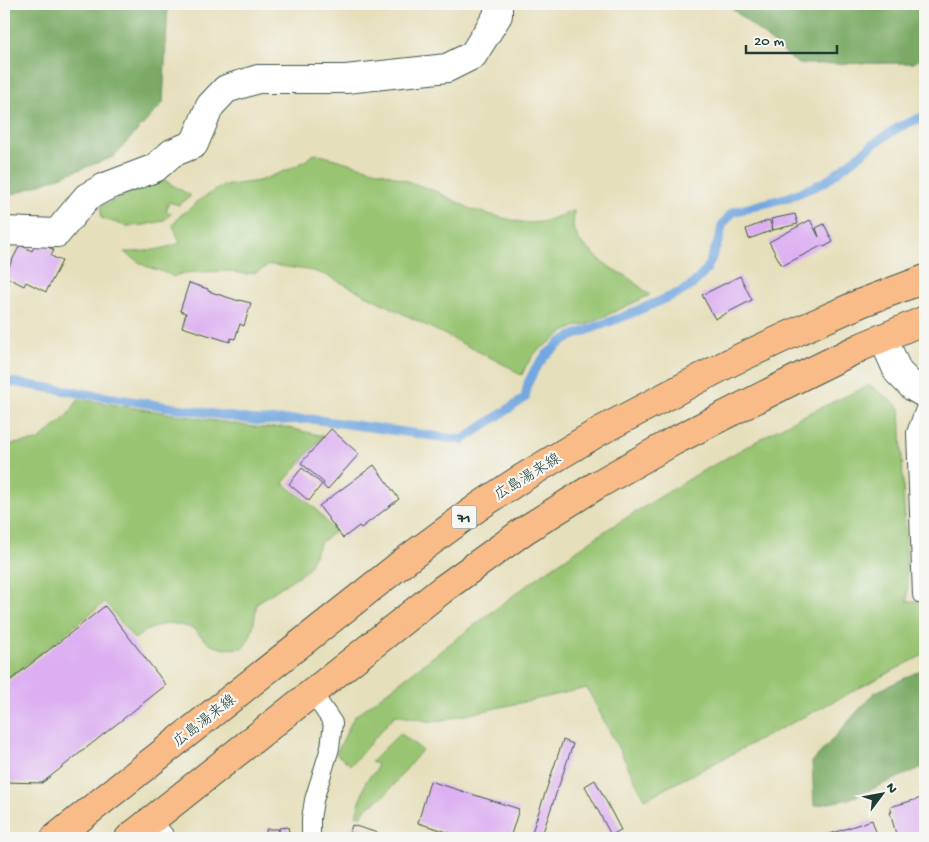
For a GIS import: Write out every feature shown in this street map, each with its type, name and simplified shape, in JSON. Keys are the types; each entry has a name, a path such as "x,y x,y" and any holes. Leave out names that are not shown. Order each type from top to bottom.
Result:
{"main road":[{"name":"広島湯来線","path":"55,838 402,563 511,485 600,431 731,362 861,303 925,279"},
{"path":"146,833 312,692 442,590 525,530 589,490 674,441 808,373 925,320"}],"street":[{"path":"4,231 57,233 88,197 105,188 155,168 172,153 194,144 210,106 226,88 258,79 346,79 447,68 474,55 498,15 498,4"},
{"path":"883,338 898,372 913,387 925,394"}],"lane":[{"path":"922,595 916,432 925,409"},
{"path":"311,838 310,819 330,748 333,722 312,692"}],"green space":[{"path":"4,4 168,4 163,103 113,157 14,194 4,195"},
{"path":"730,4 925,4 925,56 914,63 798,64 730,7"},
{"path":"317,154 388,174 435,191 473,210 525,223 542,222 574,211 573,228 581,243 603,262 615,271 625,275 650,295 588,324 577,326 564,332 536,352 522,375 326,275 313,271 269,265 257,272 246,274 229,271 196,272 172,277 169,274 145,266 124,252 152,250 180,243 173,225 196,202 222,186 259,181 290,169 312,155"},
{"path":"161,178 191,196 179,205 169,202 166,211 172,213 163,221 126,226 101,218 101,206"},
{"path":"870,385 900,408 908,602 925,601 925,654 645,799 587,688 433,722 395,715 351,765 336,754 354,717 541,575 608,529 694,476 794,420"},
{"path":"79,399 260,428 284,427 323,436 283,483 315,508 335,532 320,543 307,570 257,603 251,633 243,648 225,649 211,645 192,628 171,623 157,626 134,639 105,602 4,682 4,574 6,567 4,552 4,444 38,441 66,417"},
{"path":"925,668 925,766 849,799 814,806 812,762 874,693"},
{"path":"400,733 422,750 385,795 365,809 361,817 356,815 366,781 376,771 377,764 371,762"}],"building":[{"path":"795,214 798,224 773,230 771,219"},
{"path":"769,220 773,230 749,239 746,229"},
{"path":"810,220 819,237 816,228 824,224 833,242 824,247 823,245 782,266 769,242"},
{"path":"40,243 54,250 51,256 62,261 46,292 26,282 24,286 4,276 20,245 32,251 35,245"},
{"path":"740,276 752,300 715,319 702,295"},
{"path":"189,283 239,301 251,303 244,326 240,324 235,339 231,338 230,342 182,327 186,313 180,311"},
{"path":"331,429 359,454 327,490 323,485 324,483 301,463"},
{"path":"374,465 399,499 361,528 359,526 343,538 319,506"},
{"path":"302,468 322,484 309,501 289,484"},
{"path":"105,606 166,685 42,783 4,782 4,685"},
{"path":"563,740 573,744 541,838 530,838"},
{"path":"595,780 621,830 611,835 585,786"},
{"path":"430,781 519,809 510,838 467,838 418,823"},
{"path":"925,797 925,838 897,838 890,807"},
{"path":"872,820 878,838 828,838 827,835"},
{"path":"352,825 394,838 348,838"},
{"path":"288,827 290,838 280,838 279,828"},
{"path":"266,829 278,829 279,838 267,838"}],"waterway":[{"path":"4,381 259,421 311,419 462,440 525,398 528,383 535,369 546,355 560,343 572,336 681,292 692,285 707,269 720,237 722,225 733,212 789,197 825,182 899,127 925,116"}]}
